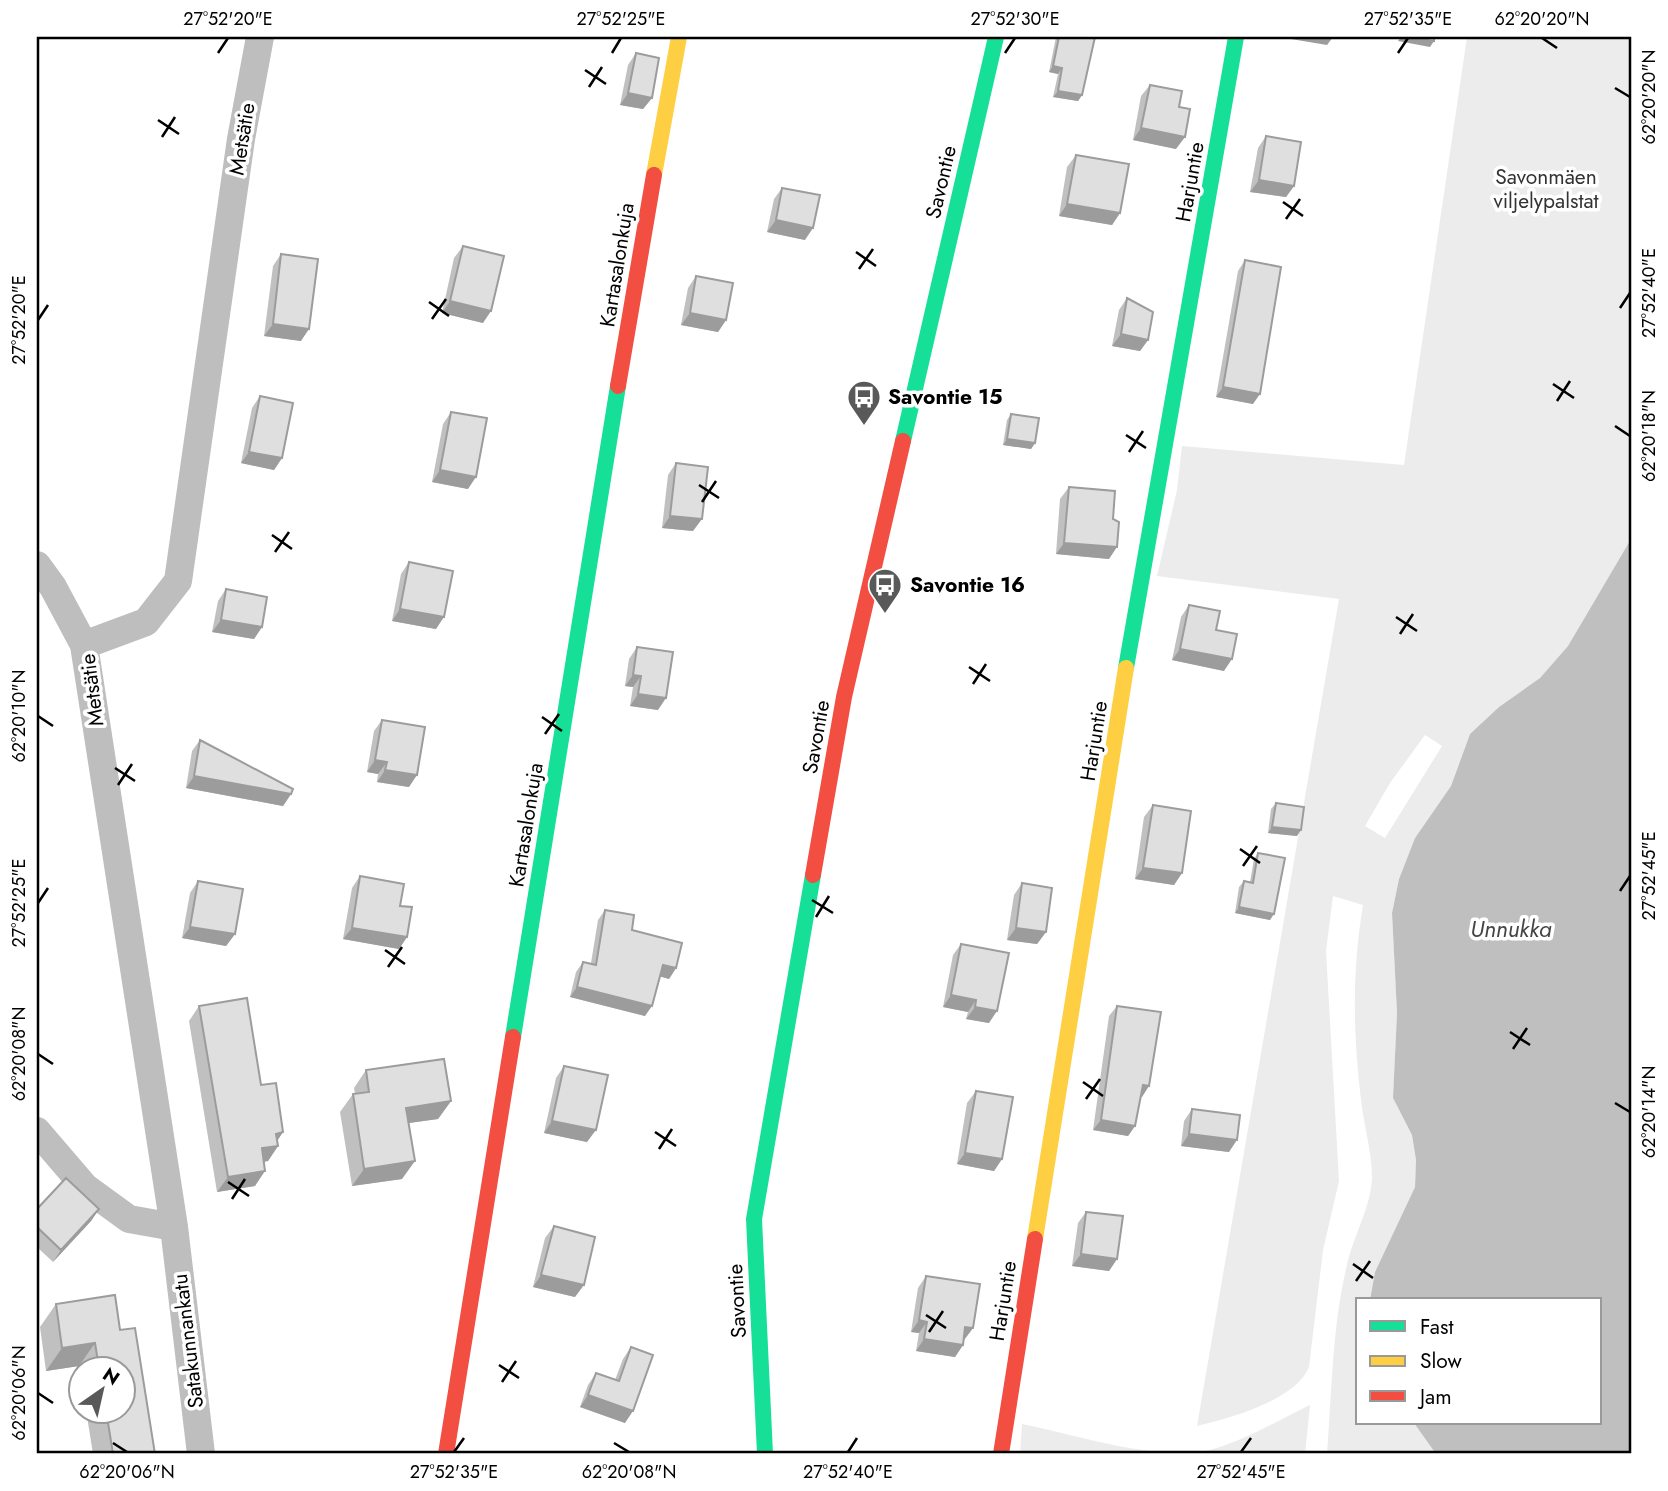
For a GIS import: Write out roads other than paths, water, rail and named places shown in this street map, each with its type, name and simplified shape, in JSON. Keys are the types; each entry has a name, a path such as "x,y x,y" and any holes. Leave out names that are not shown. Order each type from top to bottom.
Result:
{"street":[{"name":"Metsätie","path":"174,1227 84,646 146,622 178,581 239,153 260,37"},
{"name":"Kartasalonkuja","path":"446,1454 642,236 679,37"},
{"name":"Savontie","path":"765,1454 754,1219 844,697 996,37"},
{"name":"Harjuntie","path":"1001,1454 1139,590 1236,37"},
{"path":"37,565 53,587 84,646"},
{"path":"37,1131 85,1186 129,1219 174,1227"},
{"name":"Satakunnankatu","path":"174,1227 201,1454"}],"water":[{"name":"Unnukka","path":"1631,539 1631,1454 1436,1454 1415,1424 1602,1424 1602,1298 1370,1298 1375,1272 1415,1187 1416,1160 1412,1135 1393,1098 1397,1013 1392,913 1399,879 1415,838 1451,786 1470,734 1499,707 1540,678 1568,646"}],"place":[{"name":"Savontie 15","path":"864,427"},
{"name":"Savontie 16","path":"885,615"}],"park label":[{"name":"Savonmäen viljelypalstat","path":"1546,189"}]}
